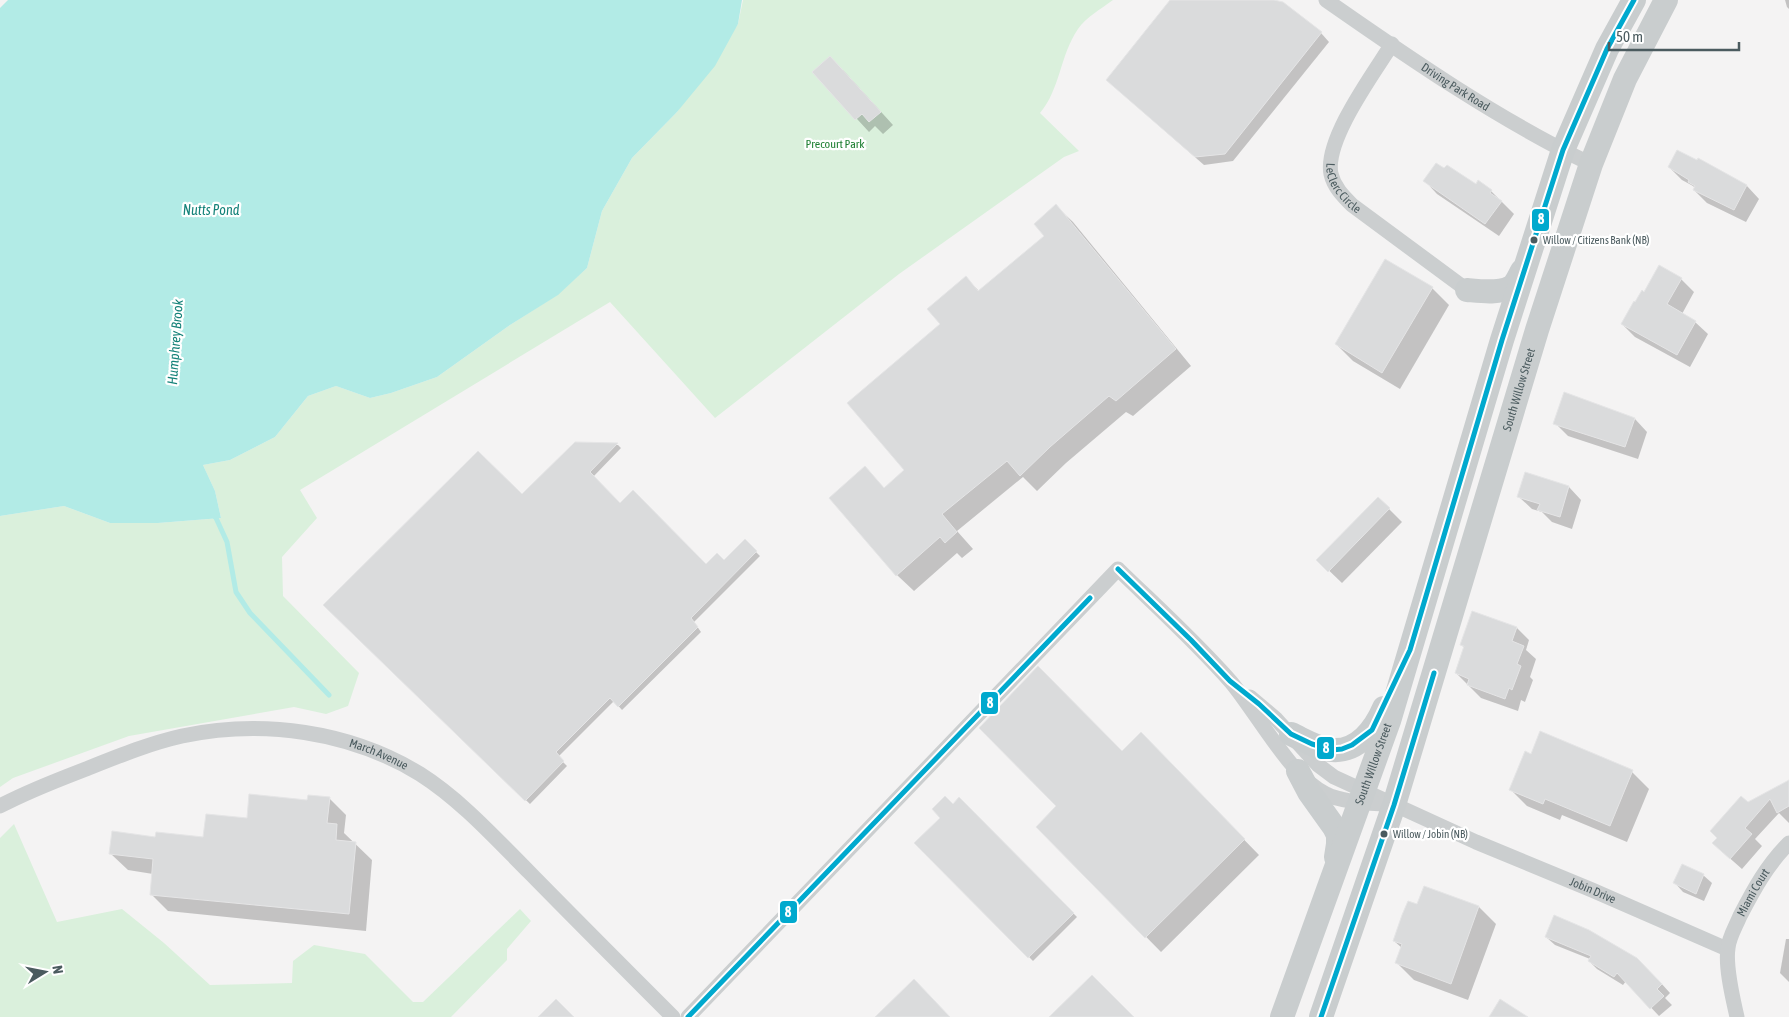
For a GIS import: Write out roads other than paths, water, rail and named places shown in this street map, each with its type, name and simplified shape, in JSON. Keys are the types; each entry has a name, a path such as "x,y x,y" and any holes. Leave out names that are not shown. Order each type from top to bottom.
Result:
{"main road":[{"name":"South Willow Street","path":"1282,1017 1389,721 1508,321 1563,150 1607,49 1634,0"},
{"name":"South Willow Street","path":"1321,1017 1394,805 1547,298 1591,164 1625,79 1666,0"},
{"path":"1467,290 1496,291 1511,287 1516,282 1527,260"},
{"path":"1467,290 1508,321"},
{"path":"1291,734 1312,744 1332,750 1342,749 1361,740 1372,730 1379,718 1410,650"},
{"path":"1298,771 1309,792 1338,835 1330,887"}],"street":[{"name":"Driving Park Road","path":"1326,0 1441,78 1563,150 1591,164"},
{"name":"LeClerc Circle","path":"1392,44 1338,135 1331,154 1331,173 1338,191 1352,205 1467,290"},
{"path":"688,1017 1118,569 1230,681 1298,771 1313,786 1328,795 1362,796"},
{"path":"1230,681 1259,704 1291,734 1318,765 1362,796"},
{"name":"March Avenue","path":"0,806 46,784 143,747 182,736 223,729 264,728 305,732 345,742 385,755 421,774 453,798 673,1017"},
{"name":"Jobin Drive","path":"1362,796 1394,805 1727,949"},
{"name":"Miami Court","path":"1727,949 1734,930 1762,874 1789,843"},
{"path":"1727,949 1728,972 1736,1017"}],"water":[{"name":"Nutts Pond","path":"8,0 742,0 738,24 715,66 677,112 632,158 602,211 587,268 558,295 510,325 437,377 391,393 370,398 336,386 308,396 275,437 230,460 203,465 215,491 221,518 158,523 110,523 64,506 0,516 0,8"}],"waterway":[{"name":"Humphrey Brook","path":"212,514 216,518 227,542 236,592 250,613 329,695"}],"place":[{"name":"Willow / Citizens Bank (NB)","path":"1534,240"},
{"name":"Willow / Jobin (NB)","path":"1384,834"}],"park label":[{"name":"Precourt Park","path":"835,144"}]}
